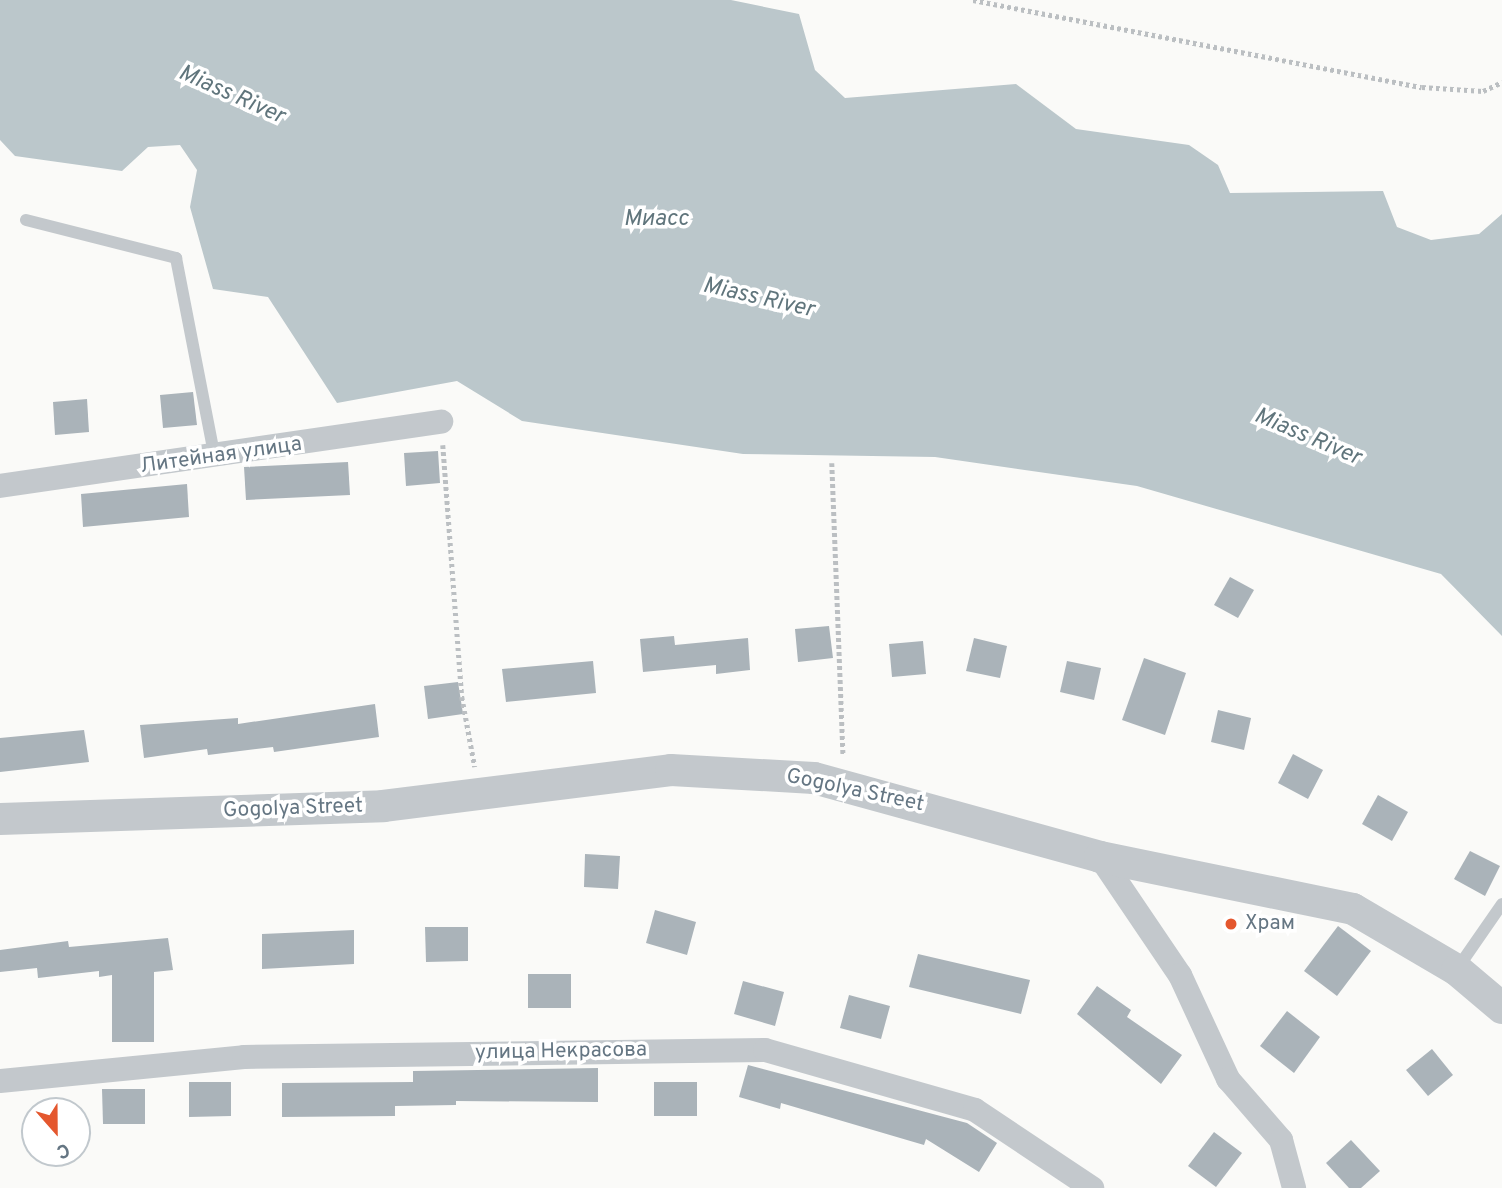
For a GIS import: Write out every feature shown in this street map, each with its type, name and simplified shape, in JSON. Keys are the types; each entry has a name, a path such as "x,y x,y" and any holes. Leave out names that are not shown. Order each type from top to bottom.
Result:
{"street":[{"name":"Литейная улица","path":"0,486 215,458 441,422"},
{"name":"Gogolya Street","path":"0,819 383,806 671,770 745,771 844,785 1100,857 1353,909 1457,970 1502,1008"},
{"path":"1100,857 1180,975 1228,1079 1281,1140 1294,1188"},
{"name":"улица Некрасова","path":"0,1082 244,1056 765,1050 975,1110 1092,1188"}],"lane":[{"path":"26,220 176,258 215,458"},
{"path":"1457,970 1502,904"}],"path":[{"path":"973,0 1422,87 1483,91 1502,82"},
{"path":"441,422 462,696 481,795"},
{"path":"832,463 844,785"}],"water":[{"name":"Миасс","path":"0,0 731,0 799,14 815,70 845,98 1016,84 1076,129 1189,145 1218,165 1230,193 1383,191 1397,227 1431,240 1479,234 1502,214 1502,636 1441,574 1137,486 935,457 743,454 522,421 457,381 337,403 268,297 213,289 190,207 197,170 180,145 148,147 122,171 15,156 0,140"}],"building":[{"path":"193,392 197,425 163,428 160,395"},
{"path":"87,399 89,432 55,435 53,402"},
{"path":"438,451 440,483 406,486 404,453"},
{"path":"348,462 350,495 246,500 244,467"},
{"path":"187,484 189,517 83,527 81,494"},
{"path":"1230,577 1254,590 1238,618 1214,605"},
{"path":"829,626 833,658 798,662 795,629"},
{"path":"674,636 675,645 748,638 750,670 716,674 716,665 643,672 640,639"},
{"path":"974,638 1007,646 1000,678 966,671"},
{"path":"923,641 926,674 892,677 889,644"},
{"path":"1144,658 1186,673 1165,735 1122,720"},
{"path":"593,661 596,693 506,702 502,669"},
{"path":"1067,661 1101,668 1094,700 1060,692"},
{"path":"458,682 463,714 428,719 424,686"},
{"path":"375,704 379,737 274,752 273,747 208,755 207,749 144,758 140,725 238,718 238,724"},
{"path":"1218,710 1251,718 1244,750 1211,742"},
{"path":"84,730 89,762 0,772 0,738"},
{"path":"1293,754 1323,770 1308,799 1278,783"},
{"path":"1378,795 1408,812 1392,841 1362,824"},
{"path":"1470,851 1500,866 1485,896 1454,879"},
{"path":"585,854 620,856 618,889 584,887"},
{"path":"655,910 696,922 687,955 646,943"},
{"path":"1338,926 1371,951 1337,996 1304,971"},
{"path":"425,927 468,927 468,961 426,962"},
{"path":"354,930 354,964 262,969 262,934"},
{"path":"168,938 173,970 154,972 154,1042 112,1042 112,975 99,977 99,971 38,978 37,968 0,972 0,950 68,941 69,947"},
{"path":"918,954 1030,980 1021,1014 909,987"},
{"path":"528,974 571,974 571,1008 528,1008"},
{"path":"743,981 784,992 775,1026 734,1014"},
{"path":"1097,986 1131,1010 1127,1017 1182,1055 1161,1084 1077,1014"},
{"path":"849,995 890,1006 881,1039 840,1028"},
{"path":"1287,1011 1320,1037 1294,1073 1260,1046"},
{"path":"1432,1049 1453,1075 1428,1096 1406,1070"},
{"path":"748,1065 967,1123 997,1143 979,1172 926,1139 924,1145 781,1103 780,1109 739,1097"},
{"path":"598,1068 598,1102 456,1101 456,1105 395,1106 395,1116 282,1117 282,1083 413,1082 413,1071"},
{"path":"189,1082 231,1082 231,1116 189,1117"},
{"path":"654,1082 697,1082 697,1116 654,1116"},
{"path":"102,1089 145,1089 145,1124 103,1124"},
{"path":"1214,1132 1242,1153 1216,1187 1188,1166"},
{"path":"1351,1140 1380,1171 1361,1188 1349,1188 1326,1163"}],"place":[{"name":"Храм","path":"1231,924"}],"water label":[{"name":"Miass River","path":"231,96"},
{"name":"Miass River","path":"758,299"},
{"name":"Miass River","path":"1307,438"}]}
